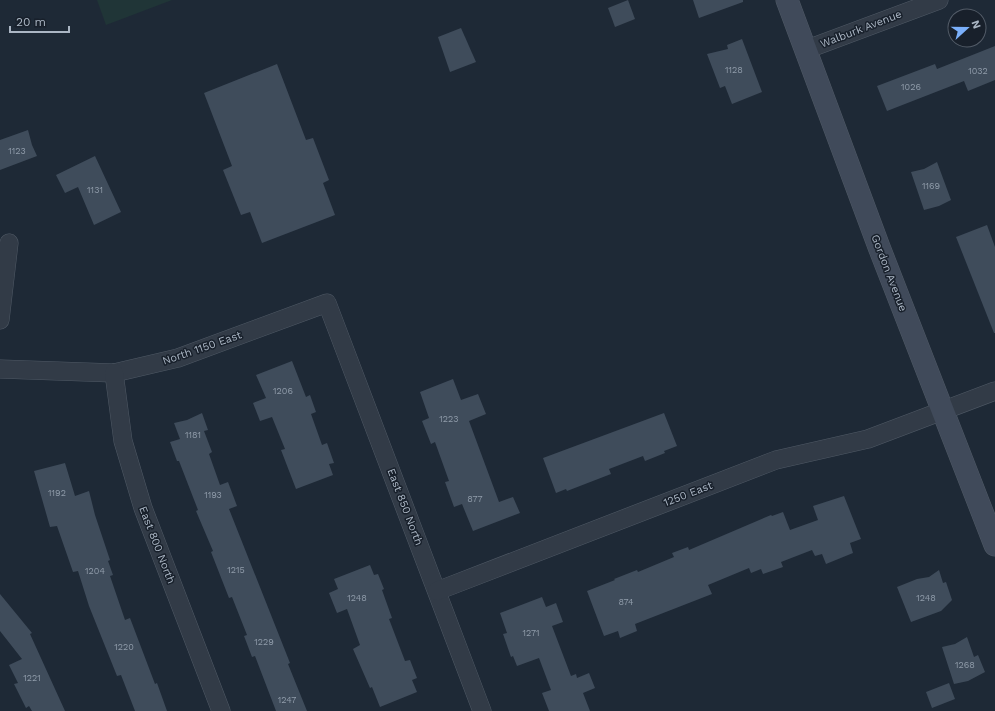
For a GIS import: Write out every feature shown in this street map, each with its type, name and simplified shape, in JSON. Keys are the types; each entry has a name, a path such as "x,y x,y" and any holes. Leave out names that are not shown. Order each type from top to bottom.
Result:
{"main road":[{"name":"Gordon Avenue","path":"787,0 879,248 995,545"}],"street":[{"name":"Walburk Avenue","path":"805,50 939,0"},
{"path":"0,320 9,243"},
{"name":"North 1150 East","path":"0,369 114,373 178,358 327,303"},
{"name":"East 850 North","path":"327,303 482,711"},
{"name":"East 800 North","path":"114,373 123,441 143,508 221,711"},
{"name":"1250 East","path":"437,591 776,460 868,439 995,391"}],"green space":[{"path":"97,0 172,0 106,25"}],"building":[{"path":"628,0 635,19 615,27 608,8"},
{"path":"693,0 743,0 743,2 699,18"},
{"path":"461,28 476,62 450,72 438,37"},
{"path":"742,39 762,92 732,104 725,86 720,88 707,54 728,49 727,45"},
{"path":"995,46 995,80 968,91 964,81 887,111 877,86 935,64 937,69"},
{"path":"277,64 306,140 313,138 329,180 323,183 335,215 262,243 250,212 241,215 223,170 232,166 204,93"},
{"path":"28,130 37,156 0,170 0,140"},
{"path":"95,156 121,212 94,225 78,187 65,193 56,175"},
{"path":"937,162 951,200 939,206 924,210 911,172 924,169"},
{"path":"987,225 995,247 995,333 956,237"},
{"path":"292,361 306,397 310,395 316,412 311,414 322,445 327,443 334,463 329,464 333,475 296,489 281,450 285,449 272,417 260,421 253,403 266,398 256,375"},
{"path":"453,379 461,400 478,394 486,414 469,421 499,502 513,497 520,513 473,531 462,504 454,507 445,482 449,481 435,442 431,444 422,421 429,418 420,392"},
{"path":"202,413 208,430 204,431 212,452 209,454 220,485 228,482 237,506 229,509 290,663 288,664 307,711 276,711 255,656 252,657 244,636 247,635 232,597 229,598 211,552 213,551 196,511 198,510 170,442 180,439 174,423 187,420"},
{"path":"664,413 677,446 664,451 665,453 645,461 643,456 609,469 611,474 567,491 566,489 556,493 543,458"},
{"path":"65,463 75,496 89,491 95,515 110,560 108,561 113,575 110,576 125,620 130,618 167,711 135,711 121,675 117,676 89,606 78,571 73,572 57,526 50,527 34,471"},
{"path":"844,496 861,539 850,543 853,553 826,564 822,554 815,556 812,550 781,562 783,567 763,574 761,569 751,573 749,568 708,585 712,594 635,624 637,631 620,638 618,631 604,636 587,591 637,570 638,572 674,557 672,553 688,547 689,550 771,515 772,516 783,512 790,530 818,520 813,506"},
{"path":"370,565 374,575 378,574 384,589 382,590 392,618 389,619 405,661 410,660 417,678 412,680 417,692 380,707 353,649 360,645 347,609 337,613 329,593 338,589 334,579"},
{"path":"939,570 943,583 946,582 952,600 941,611 911,622 897,587 917,579 929,577"},
{"path":"0,594 32,633 30,634 65,711 32,711 29,706 26,708 14,684 18,683 9,665 22,659 0,631"},
{"path":"542,597 546,607 556,603 563,622 552,626 571,676 576,674 577,678 589,673 595,688 583,693 590,711 549,711 542,693 551,690 539,658 517,666 513,656 511,657 503,634 507,633 500,613"},
{"path":"967,637 974,657 978,655 985,672 968,681 954,684 942,647 955,644"},
{"path":"949,683 955,699 932,708 926,692"}]}
